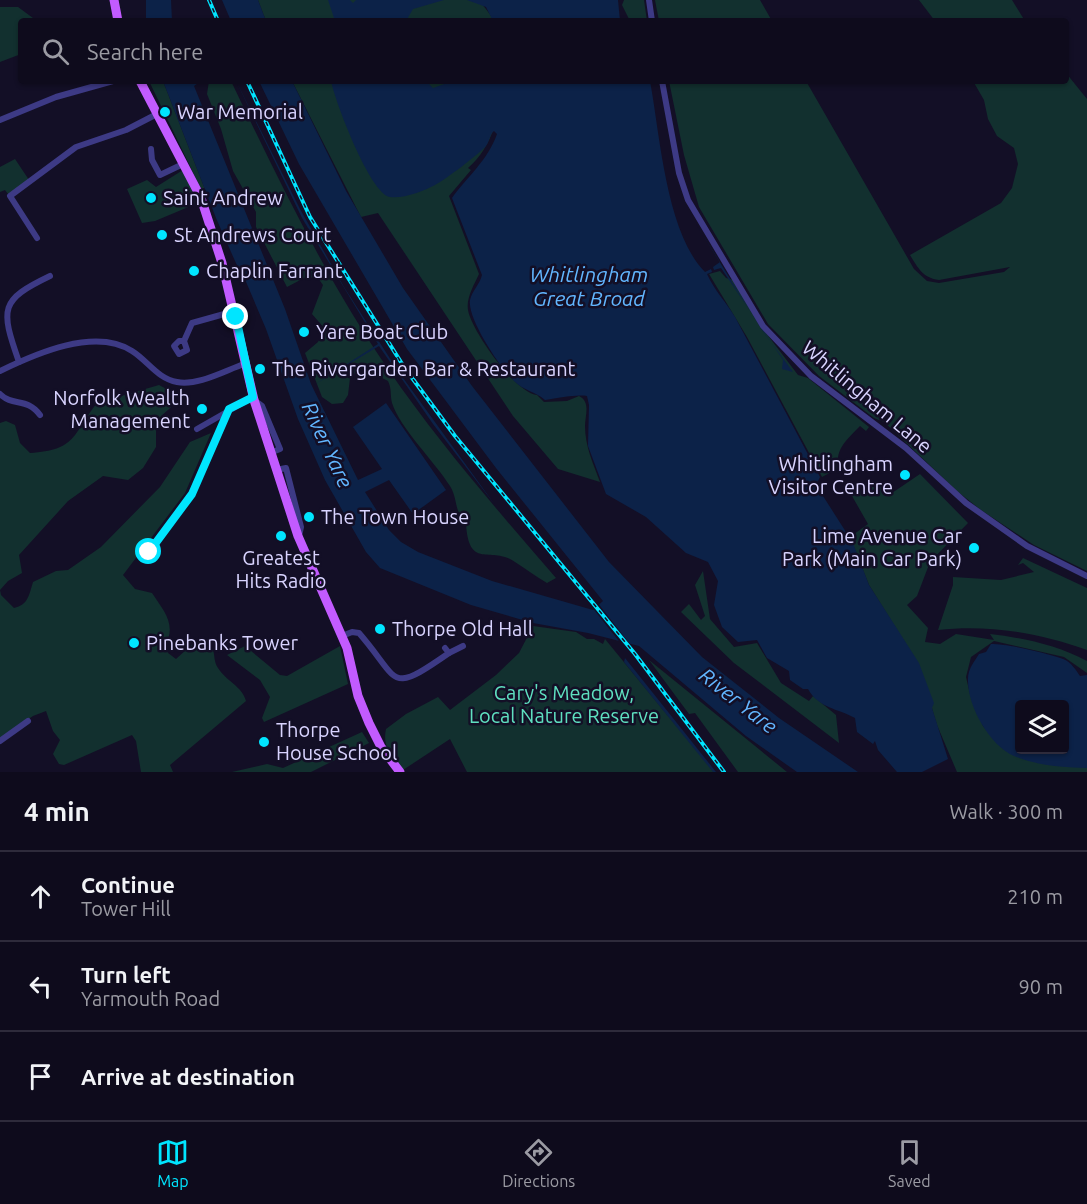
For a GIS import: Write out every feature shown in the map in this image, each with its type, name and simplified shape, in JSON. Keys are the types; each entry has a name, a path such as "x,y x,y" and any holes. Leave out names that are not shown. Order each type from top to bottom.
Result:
{"main road":[{"path":"114,0 117,18"},
{"path":"142,84 201,198 235,311 244,364 253,398 298,536 342,636 369,723 381,747 400,772"}],"street":[{"path":"649,0 652,18"},
{"path":"0,120 56,97 102,84"},
{"name":"Whitlingham Lane","path":"663,84 679,173 688,200 763,326 811,376 906,448 966,503 1028,546 1087,576"},
{"path":"37,238 10,196 76,147 126,130 157,114"},
{"path":"150,149 158,177 183,164"},
{"path":"19,362 4,329 1,310 15,292 50,276"},
{"path":"184,341 188,329 197,320 235,311"},
{"path":"0,371 57,348 94,343 113,344 128,349 157,373 178,382 196,381 244,364"},
{"path":"0,394 6,400 27,403 40,416"},
{"path":"197,429 229,409 253,398"},
{"path":"149,552 192,494 229,409"},
{"path":"342,636 352,632 359,633 392,676 402,680 410,679 447,651 463,646"},
{"path":"0,741 28,723"}],"green space":[{"path":"258,0 479,0 493,18 265,18"},
{"path":"624,0 644,0 647,18 628,18 622,5"},
{"path":"655,0 760,0 770,18 658,18"},
{"path":"919,0 1012,0 1023,18 933,18"},
{"path":"0,7 18,7 33,18 18,18 18,55 0,62"},
{"path":"1069,77 1087,99 1087,571 1034,545 981,510 957,491 884,422 874,418 819,376 768,324 699,207 684,155 670,84 808,84 914,269 927,281 939,283 1004,272 1010,267 939,280 925,275 910,255 1001,203 1012,188 1018,164 1014,148 997,136 988,119 984,100 975,84 1069,84"},
{"path":"150,84 164,84 206,192 203,193"},
{"path":"209,84 232,84 323,264 365,335 448,450 556,578 547,583 506,557 476,552 468,538 466,524 460,515 450,486 396,413 388,381 361,367 350,378 348,395 343,403 332,404 322,397 305,353 318,342 325,329 312,314 323,285 318,278 306,277 287,287 256,227 256,212 233,171 221,129 207,94"},
{"path":"294,84 505,84 490,139 468,168 471,170 449,196 479,274 469,296 468,310 477,332 496,360 528,392 537,395 544,402 567,401 579,396 583,399 586,405 586,441 600,482 558,469 513,416 378,213 361,217"},
{"path":"15,159 29,180 8,194 5,190 0,192 0,167"},
{"path":"183,170 198,203 155,221 142,223 127,189 147,180 156,187"},
{"path":"720,271 726,278 734,280 766,333 798,375 808,378 869,427 866,431 860,426 843,445 838,455 839,468 822,477 747,337 709,274"},
{"path":"159,385 172,392 176,403 161,416 156,431 156,447 143,468 128,480 103,476 68,501 19,555 22,573 8,581 0,590 0,423 6,421 15,425 20,443 30,453 45,451 57,448 72,439 97,403"},
{"path":"211,433 185,493 123,575 135,589 152,593 165,612 170,631 165,646 168,653 176,659 198,639 205,642 214,652 218,668 241,691 246,701 170,765 173,772 141,772 136,741 132,735 64,765 59,764 53,754 60,740 53,731 46,711 33,716 0,738 0,590 1,595 14,608 19,607 27,599 33,582 56,571 68,570 101,547 160,487 190,442"},
{"path":"920,474 968,523 930,562 917,596 907,605 928,628 925,642 940,644 956,634 994,640 990,634 1040,643 1087,661 1087,673 1064,657 994,641 971,657 966,677 983,726 999,744 1015,748 1015,754 1036,754 1087,768 1087,772 957,772 937,725 919,665 869,585 850,537 868,524 852,496 867,487 887,487 892,493"},
{"path":"1023,558 1087,588 1087,650 1014,631 976,628 938,630 953,585 953,577 1001,580 1034,572 1023,563 1018,565"},
{"path":"703,571 710,619 734,647 757,643 781,683 809,701 813,696 836,715 839,743 734,663 681,612 689,604 701,620 705,616 695,585"},
{"name":"Cary's Meadow, Local Nature Reserve","path":"533,626 576,632 587,639 594,639 603,644 605,639 714,772 467,772 450,739 403,770 387,746 386,729 406,714 438,697 450,710 496,675 519,653"},
{"path":"245,646 280,675 287,676 340,646 348,684 264,722 262,718 270,697 260,680 227,655"},
{"path":"649,660 787,772 738,772 695,713 689,714"},
{"path":"362,732 369,743 311,772 232,772 267,764 283,768"}],"water":[{"path":"146,0 171,0 172,18 146,18"},
{"path":"222,0 258,0 265,18 230,18"},
{"path":"328,0 350,0 353,3 356,0 444,0 413,9 408,18 334,18"},
{"path":"467,0 618,0 620,18 492,18 486,7"},
{"name":"River Yare","path":"164,84 197,84 194,86 285,309 311,384 358,480 382,469 353,427 386,403 446,490 413,514 389,480 365,492 389,530 401,542 418,552 492,581 593,610 603,601 496,468 407,349 299,164 260,84 293,84 346,191 403,288 472,386 609,562 702,657 779,718 858,772 797,772 746,736 639,646 588,633 533,623 471,605 380,568 366,552 325,480 298,419 266,329 244,277 239,276 237,272 239,270 216,218"},
{"path":"237,84 300,209 344,287 398,371 495,505 433,424 379,346 314,385 378,344 302,218"},
{"name":"Whitlingham Great Broad","path":"332,84 429,84 433,88 444,84 650,84 667,182 681,233 692,255 705,272 711,269 712,272 707,274 710,280 735,317 820,477 816,485 853,543 869,585 919,663 934,703 932,708 948,759 922,772 897,772 878,750 875,741 873,744 857,732 855,718 823,704 808,689 803,689 790,680 789,671 767,658 757,640 738,642 722,627 714,605 718,581 708,562 686,553 646,517 606,494 588,446 589,405 587,396 545,400 518,384 508,375 479,330 470,308 471,297 482,275 452,198 483,160 497,134 494,131 482,150 440,182 413,194 390,197 382,192 373,180 354,145"},
{"path":"720,262 752,315 721,268 714,270 713,267"},
{"path":"771,342 793,372 782,369 783,360"},
{"path":"991,644 1028,649 1063,659 1071,664 1080,676 1087,675 1087,768 1032,762 1014,756 996,743 981,723 971,700 968,675 979,654 986,652"},
{"path":"625,658 716,772 713,772 624,662"}],"pier":[{"path":"597,602 633,648 622,645 591,606"}],"railway":[{"path":"209,0 217,18"},
{"path":"248,84 310,217 404,367 455,436 635,654 724,772"}],"place":[{"name":"War Memorial","path":"165,112"},
{"name":"Saint Andrew","path":"151,198"},
{"name":"St Andrews Court","path":"162,235"},
{"name":"Chaplin Farrant","path":"194,271"},
{"name":"Yare Boat Club","path":"304,332"},
{"name":"The Rivergarden Bar & Restaurant","path":"260,369"},
{"name":"Norfolk Wealth Management","path":"202,409"},
{"name":"Whitlingham Visitor Centre","path":"905,475"},
{"name":"The Town House","path":"309,517"},
{"name":"Greatest Hits Radio","path":"281,536"},
{"name":"Lime Avenue Car Park (Main Car Park)","path":"974,548"},
{"name":"Thorpe Old Hall","path":"380,629"},
{"name":"Pinebanks Tower","path":"134,643"},
{"name":"Thorpe House School","path":"264,742"}],"route":[{"path":"149,552 192,494 207,454 229,409 253,397 244,364 236,317"}]}
